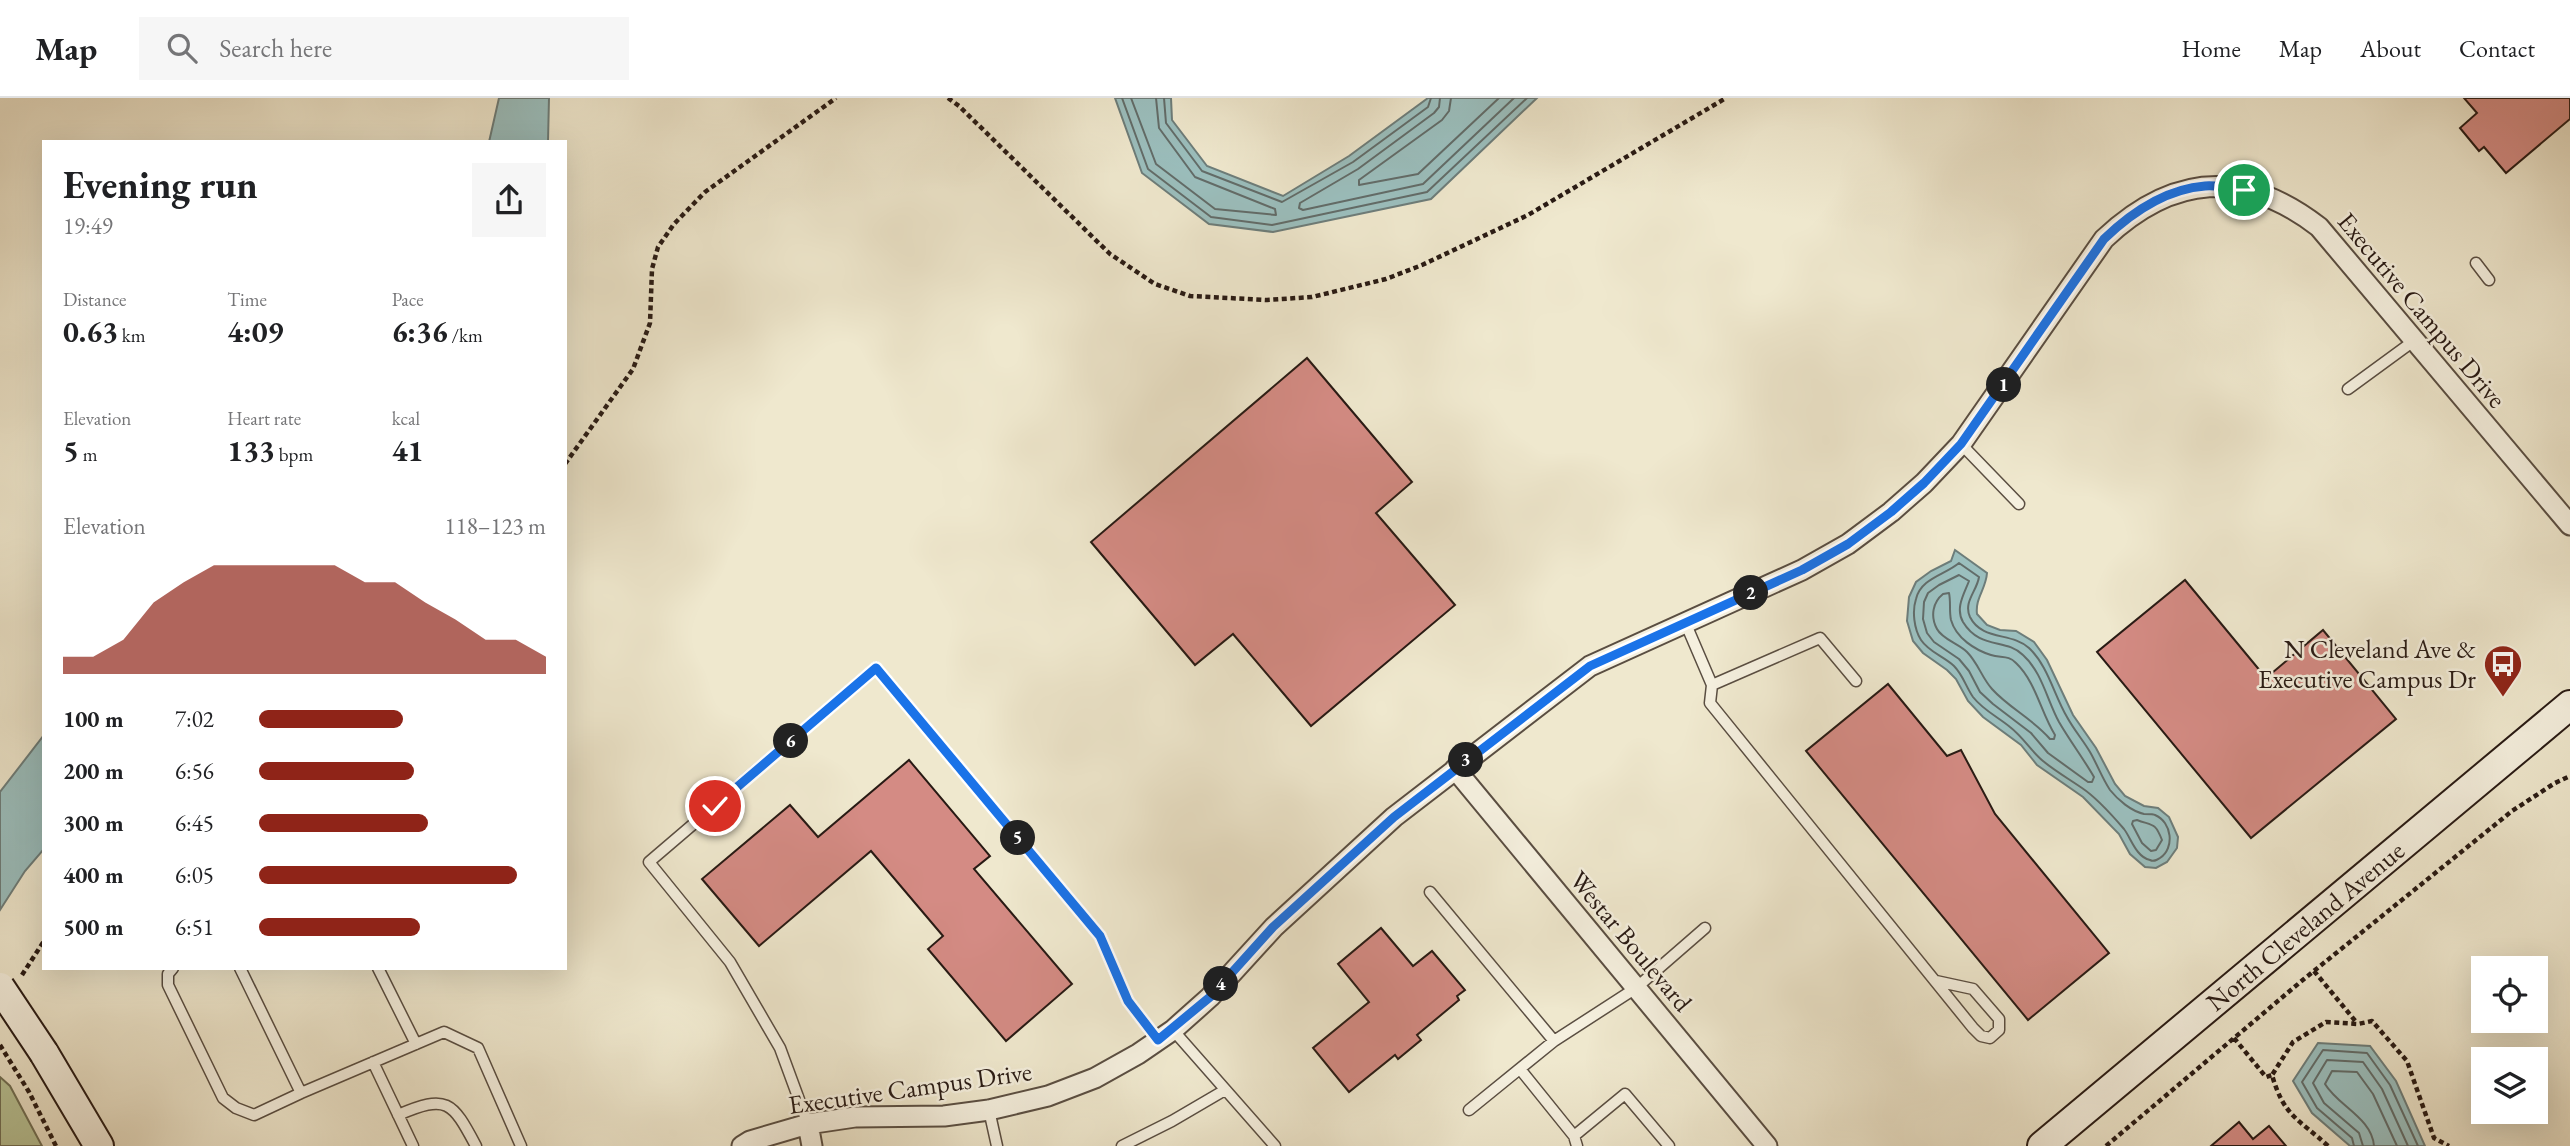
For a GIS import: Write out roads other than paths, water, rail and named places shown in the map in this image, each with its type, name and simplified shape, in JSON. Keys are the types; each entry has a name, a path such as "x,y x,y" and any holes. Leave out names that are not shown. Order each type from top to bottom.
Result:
{"main road":[{"name":"North Cleveland Avenue","path":"2042,1146 2570,705"},
{"path":"0,987 99,1146"}],"street":[{"name":"Executive Campus Drive","path":"743,1146 750,1141 808,1124 855,1117 944,1116 989,1110 1048,1096 1095,1078 1165,1035 1210,997 1283,918 1394,817 1590,666 1802,570 1848,544 1908,498 1961,444 2104,239 2127,218 2154,201 2205,186 2244,190 2298,211 2319,227 2570,525"},
{"name":"Westar Boulevard","path":"1455,769 1767,1146"},
{"path":"808,1124 812,1146"}],"lane":[{"path":"2476,263 2489,280"},
{"path":"2348,389 2415,340"},
{"path":"1961,444 2019,504"},
{"path":"1685,622 1712,685 1710,703 1936,981 1981,1036 1990,1038 1999,1030 1999,1019 1973,989 1936,981"},
{"path":"1712,685 1819,638 1856,681"},
{"path":"808,1124 780,1048 730,962 649,862 876,668 1100,936 1128,1001 1225,1090 1275,1146"},
{"path":"1430,892 1554,1041"},
{"path":"1469,1110 1554,1041 1636,988 1705,928"},
{"path":"171,970 168,974 168,985 223,1098 236,1108 254,1115 444,1032 478,1048 521,1146"},
{"path":"241,970 301,1093"},
{"path":"380,970 416,1044"},
{"path":"373,1062 413,1146"},
{"path":"1520,1069 1575,1141 1625,1094 1669,1146"},
{"path":"1122,1146 1225,1090"},
{"path":"398,1115 427,1102 446,1105 460,1115 476,1146"},
{"path":"989,1110 997,1146"}],"water":[{"path":"499,98 549,98 548,140 489,140"},
{"path":"1115,98 1171,98 1172,120 1207,166 1283,196 1349,156 1428,98 1537,98 1431,199 1273,232 1209,224 1142,173"},
{"path":"1955,550 1987,573 1977,614 1987,625 2000,630 2016,631 2034,642 2047,660 2073,715 2096,748 2115,784 2125,796 2144,806 2158,808 2169,817 2178,837 2177,848 2167,862 2156,868 2145,867 2130,854 2119,834 2083,797 2037,765 2021,745 1983,717 1968,701 1956,679 1923,653 1913,641 1907,621 1909,597 1916,582 1951,561"},
{"path":"42,738 42,851 25,871 0,910 0,792"},
{"path":"2318,1043 2370,1046 2396,1081 2425,1146 2350,1146 2312,1113 2293,1081"}],"place":[{"name":"N Cleveland Ave & Executive Campus Dr","path":"2503,698"}]}
